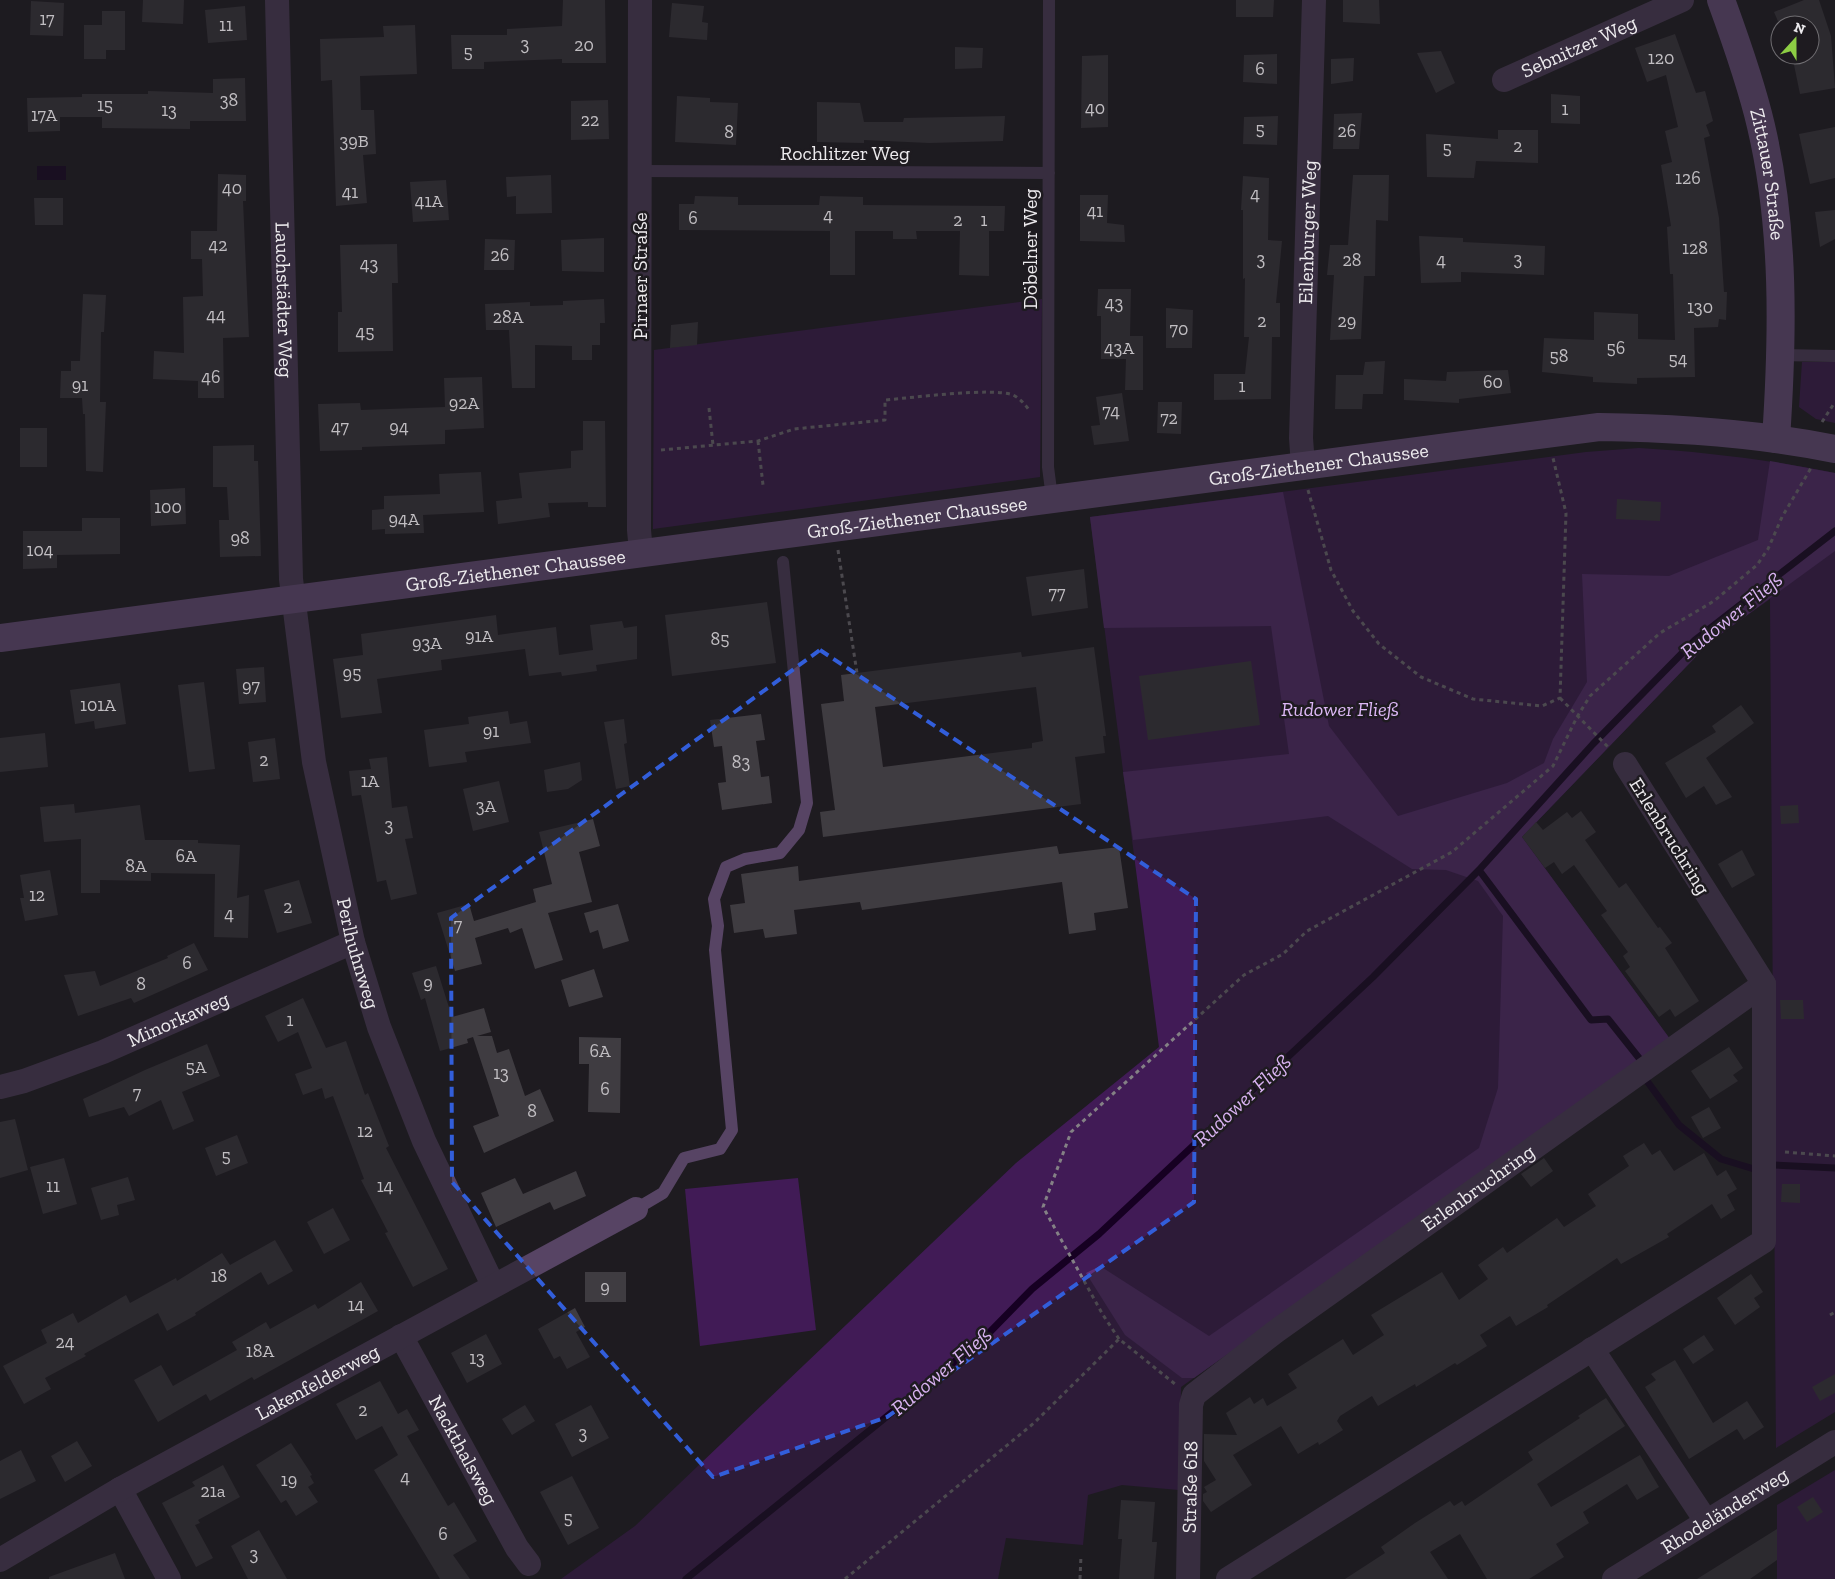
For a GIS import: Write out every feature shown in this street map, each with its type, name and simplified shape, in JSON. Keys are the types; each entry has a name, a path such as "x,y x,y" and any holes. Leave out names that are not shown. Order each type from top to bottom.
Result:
{"street":[{"name":"Lauchstädter Weg","path":"278,0 291,579 294,600"},
{"name":"Pirnaer Straße","path":"640,0 639,530 641,552"},
{"name":"Eilenburger Weg","path":"1303,466 1301,438 1314,0"},
{"name":"Sebnitzer Weg","path":"1504,80 1682,0"},
{"name":"Zittauer Straße","path":"1720,0 1739,48 1756,108 1770,175 1778,235 1780,295 1776,439"},
{"name":"Groß-Ziethener Chaussee","path":"0,638 1599,427 1666,428 1776,439 1824,456"},
{"name":"Perlhuhnweg","path":"294,600 314,762 353,942 379,1027 424,1141 493,1285"},
{"name":"Erlenbruchring","path":"1194,1395 1275,1332 1764,984 1625,764"},
{"name":"Minorkaweg","path":"0,1087 24,1081 103,1052 353,942"},
{"path":"1228,1579 1764,1241 1764,984"},
{"name":"Lakenfelderweg","path":"0,1560 120,1489 493,1285 636,1210"},
{"name":"Nackthalsweg","path":"401,1336 513,1539 529,1564"},
{"path":"1592,1349 1706,1521"},
{"name":"Straße 618","path":"1188,1579 1191,1406 1194,1395"},
{"name":"Rhodeländerweg","path":"1614,1579 1835,1442"},
{"path":"120,1489 169,1579"}],"lane":[{"name":"Döbelner Weg","path":"1050,0 1048,467 1052,498"},
{"name":"Rochlitzer Weg","path":"640,171 1049,173"},
{"path":"1779,355 1835,356"},
{"path":"636,1210 664,1193 684,1158 720,1149 732,1130 715,950 718,926 714,899 726,868 745,859 780,853 799,830 807,803 783,562"}],"path":[{"path":"640,452 758,441 794,429 885,420 885,400 988,392 1012,395 1023,402 1034,418 1038,430 1048,431"},
{"path":"1820,424 1835,402"},
{"path":"709,408 712,444"},
{"path":"1547,433 1566,513 1560,698 1605,743"},
{"path":"758,441 762,484"},
{"path":"1194,1395 1182,1390 1120,1339 1103,1315 1043,1206 1071,1132 1244,975 1283,954 1307,931 1452,852 1553,766 1577,717 1590,696 1660,633 1714,601 1757,565 1768,550 1782,517 1824,456"},
{"path":"1303,466 1331,570 1353,611 1380,644 1421,677 1474,699 1542,706 1560,698"},
{"path":"837,543 858,673"},
{"path":"1764,1150 1835,1156"},
{"path":"1830,1315 1835,1312"},
{"path":"845,1579 1034,1423 1120,1339"},
{"path":"1080,1579 1081,1555"}],"highlighted area":[{"path":"820,650 1196,899 1194,1202 887,1417 713,1477 452,1182 451,918"}],"green space":[{"path":"1042,299 1040,477 653,529 654,350"},
{"path":"1802,362 1835,362 1835,423 1816,419 1799,407"},
{"name":"Rudower Fließ","path":"1639,448 1738,457 1835,473 1835,1412 1776,1448 1770,599 1710,642 1522,837 1670,1039 1181,1387 1179,1490 1122,1485 1088,1495 1083,1545 1006,1538 998,1579 561,1579 635,1526 1016,1163 1159,1047 1090,517 1586,452"},
{"path":"798,1178 816,1330 700,1346 685,1189"},
{"path":"1835,1470 1835,1579 1777,1579 1777,1505"}],"shaded area":[{"path":"37,166 66,166 66,180 37,180"},
{"path":"1770,461 1835,473 1835,551 1710,642 1522,837 1670,1039 1194,1378 1182,1378 1125,1335 1086,1273 1100,1266 1209,1336 1479,1148 1498,1088 1503,916 1478,881 1446,870 1412,869 1328,816 1133,840 1123,772 1289,754 1271,626 1104,628 1090,517 1283,492 1329,726 1398,816 1507,783 1544,763 1553,739 1587,682 1582,574 1669,576 1758,540"}],"building":[{"path":"143,0 184,0 183,24 142,22"},
{"path":"563,0 605,0 606,63 562,63 562,59 484,62 484,69 452,69 451,35 507,35 507,29 562,26"},
{"path":"1236,0 1274,0 1273,17 1236,17"},
{"path":"1343,0 1379,0 1380,24 1343,22"},
{"path":"1804,0 1819,0 1831,36 1835,88 1800,94 1794,65 1820,65 1820,15 1775,15 1774,12"},
{"path":"31,1 64,3 63,36 30,35"},
{"path":"672,3 704,6 702,22 708,23 707,40 669,37"},
{"path":"245,6 247,40 208,43 205,10"},
{"path":"102,11 125,11 125,50 106,50 106,59 84,59 84,25 102,25"},
{"path":"415,25 417,74 360,76 361,110 374,110 376,154 363,155 367,203 336,206 332,80 321,81 320,39 384,37 383,26"},
{"path":"1675,34 1696,93 1705,91 1713,121 1706,125 1710,136 1704,138 1719,218 1724,292 1727,292 1726,320 1719,319 1718,327 1694,328 1695,377 1637,378 1637,384 1593,382 1593,377 1542,372 1544,338 1594,340 1594,312 1638,314 1638,339 1675,340 1673,274 1670,274 1667,227 1671,226 1661,165 1672,162 1665,131 1678,127 1666,75 1647,82 1635,48"},
{"path":"955,47 983,48 982,68 955,69"},
{"path":"1441,51 1455,83 1436,93 1417,53"},
{"path":"1277,54 1277,84 1243,82 1244,55"},
{"path":"1108,55 1108,127 1081,128 1082,56"},
{"path":"1354,58 1353,81 1331,84 1331,59"},
{"path":"245,78 246,121 190,121 190,129 102,128 102,117 60,117 60,131 28,132 27,98 82,97 82,94 148,94 148,91 213,93 213,79"},
{"path":"1551,94 1580,96 1580,124 1551,123"},
{"path":"677,96 710,98 710,102 738,103 736,145 675,142"},
{"path":"608,100 609,139 571,140 571,101"},
{"path":"817,102 860,103 864,122 903,122 904,118 1005,116 1003,141 929,143 864,140 864,143 817,142"},
{"path":"1362,113 1359,149 1333,149 1334,114"},
{"path":"1278,116 1277,145 1243,144 1244,117"},
{"path":"1835,127 1835,178 1810,184 1799,134"},
{"path":"1498,130 1538,130 1538,163 1476,161 1474,178 1427,177 1426,134 1498,139"},
{"path":"218,174 246,175 246,201 243,201 249,337 223,338 224,398 198,398 198,381 153,379 154,351 184,353 183,297 203,296 202,259 191,259 191,231 217,231"},
{"path":"551,175 552,213 516,214 516,196 507,197 506,177"},
{"path":"1353,175 1389,175 1388,221 1376,220 1375,276 1364,276 1361,339 1330,340 1334,275 1327,275 1330,245 1348,245"},
{"path":"1243,176 1269,178 1268,240 1282,241 1276,303 1280,303 1280,337 1272,337 1271,399 1214,400 1214,374 1245,374 1249,337 1244,337 1245,278 1243,279 1243,210 1241,210"},
{"path":"446,180 449,220 413,222 410,182"},
{"path":"1080,195 1108,195 1107,223 1124,225 1125,242 1080,241"},
{"path":"695,196 738,197 738,205 819,205 820,196 863,197 863,205 1005,206 1004,231 989,231 989,276 959,275 960,231 916,231 917,239 893,239 893,231 855,231 855,275 830,275 830,231 679,230 679,204 694,204"},
{"path":"34,198 63,198 63,225 35,225"},
{"path":"1835,210 1835,239 1820,247 1815,212"},
{"path":"1419,236 1463,238 1463,242 1545,246 1544,275 1461,272 1461,282 1421,283"},
{"path":"604,238 604,272 562,271 561,240"},
{"path":"485,239 515,240 514,270 484,270"},
{"path":"397,244 398,283 392,283 393,351 338,352 338,312 342,312 340,245"},
{"path":"1098,289 1131,289 1130,336 1143,336 1143,390 1125,390 1126,359 1101,359 1101,316 1097,316"},
{"path":"83,294 106,295 104,332 101,332 100,402 106,402 103,472 86,471 85,414 83,414 82,398 60,398 61,371 71,371 71,361 80,361"},
{"path":"604,299 605,323 600,323 600,345 592,345 592,360 572,360 572,346 535,345 535,388 512,388 509,330 486,330 485,304 530,302 530,306 563,305 563,301"},
{"path":"1166,308 1193,310 1192,348 1166,348"},
{"path":"698,322 697,345 670,348 671,325"},
{"path":"1385,361 1383,394 1363,394 1362,409 1335,409 1336,375 1363,375 1365,362"},
{"path":"1508,370 1511,393 1459,399 1459,403 1404,400 1404,379 1446,381 1447,372"},
{"path":"482,377 484,428 445,430 445,444 362,447 362,450 320,451 318,404 360,403 361,410 445,407 444,378"},
{"path":"1122,393 1129,441 1094,445 1091,426 1100,425 1096,397"},
{"path":"1158,402 1182,402 1181,434 1157,433"},
{"path":"583,421 605,421 606,507 588,507 588,502 548,503 550,517 498,524 496,501 522,498 519,473 571,468 571,451 583,450"},
{"path":"20,428 47,428 47,467 20,467"},
{"path":"254,445 254,461 258,461 261,556 220,557 219,520 229,520 227,487 213,487 213,446"},
{"path":"481,472 484,512 423,515 424,533 385,534 385,529 372,530 372,510 384,509 384,496 440,494 439,474"},
{"path":"185,488 186,524 151,526 150,490"},
{"path":"1617,499 1661,502 1660,521 1616,519"},
{"path":"82,518 120,518 120,554 57,555 57,568 23,569 23,531 82,531"},
{"path":"1084,569 1088,608 1032,616 1026,577"},
{"path":"767,602 776,663 672,676 665,615"},
{"path":"496,615 498,635 556,627 559,655 593,650 590,625 622,621 624,628 637,626 637,659 596,665 597,671 562,676 561,672 529,676 525,649 441,660 442,670 377,679 382,713 341,718 333,659 363,655 361,634"},
{"path":"1094,647 1106,736 1103,736 1105,753 1075,757 1081,804 823,837 820,812 835,810 821,704 844,701 841,675 1021,652 1022,657","holes":["1036,687 1043,741 1032,743 1032,748 883,767 875,707"]},
{"path":"1251,661 1260,725 1148,740 1139,676"},
{"path":"264,667 266,702 239,704 236,669"},
{"path":"204,682 215,769 189,772 178,685"},
{"path":"120,683 126,724 95,729 94,721 75,724 70,690"},
{"path":"1741,705 1754,723 1706,758 1732,797 1716,805 1704,786 1686,798 1665,763 1716,732 1712,726"},
{"path":"508,711 510,724 527,721 531,743 465,752 467,762 429,767 424,730 469,724 468,717"},
{"path":"761,714 765,740 756,741 761,777 769,776 772,803 722,810 718,783 726,782 722,746 714,747 710,720"},
{"path":"624,719 627,743 624,744 630,786 616,789 604,722"},
{"path":"45,733 48,767 0,772 0,738"},
{"path":"275,738 280,779 253,782 248,742"},
{"path":"387,757 392,808 407,806 413,838 405,839 417,894 391,900 386,880 377,882 361,795 352,796 349,771 371,769 369,759"},
{"path":"580,762 582,780 568,789 547,792 544,770"},
{"path":"499,781 509,822 473,831 463,789"},
{"path":"74,804 75,813 140,805 145,840 198,840 198,843 240,845 237,898 249,895 248,938 214,937 215,874 151,873 151,881 100,880 100,893 81,893 81,839 44,842 40,807"},
{"path":"1798,805 1799,823 1781,824 1780,806"},
{"path":"1581,811 1596,832 1585,840 1619,888 1626,883 1658,928 1660,927 1672,943 1665,948 1699,1001 1675,1017 1670,1009 1659,1017 1625,971 1630,967 1623,956 1628,952 1601,915 1607,911 1574,865 1562,874 1554,862 1545,868 1522,837 1536,822 1543,830 1567,812 1572,818"},
{"path":"593,819 600,846 579,852 592,902 548,913 563,960 535,969 522,928 510,933 508,928 475,938 482,964 455,971 437,913 469,904 474,921 536,902 533,889 552,884 539,832"},
{"path":"1057,846 1059,854 1119,847 1128,908 1094,913 1096,930 1069,934 1062,882 862,910 860,902 794,910 797,934 765,938 763,929 734,933 730,905 745,903 741,874 798,866 799,881"},
{"path":"1742,850 1755,875 1732,888 1718,864"},
{"path":"50,870 58,915 25,921 20,898 24,898 20,875"},
{"path":"299,880 312,923 277,933 264,890"},
{"path":"618,904 629,941 603,949 598,930 590,933 584,913"},
{"path":"194,943 208,970 134,1003 131,998 78,1016 64,975 95,971 100,986 168,958 167,956"},
{"path":"436,966 452,1017 484,1008 491,1032 477,1036 492,1036 497,1053 509,1049 525,1096 540,1089 554,1121 484,1153 473,1126 499,1116 473,1037 467,1039 468,1043 440,1051 425,998 421,1000 412,973"},
{"path":"594,969 603,997 569,1007 561,980"},
{"path":"303,998 326,1048 346,1041 365,1095 368,1093 389,1146 386,1148 448,1269 413,1287 385,1233 388,1232 361,1180 364,1179 333,1096 325,1099 322,1088 303,1095 295,1074 312,1068 298,1032 278,1042 265,1016"},
{"path":"1780,1000 1803,1000 1804,1019 1781,1019"},
{"path":"579,1037 621,1038 620,1113 588,1112 589,1064 579,1064"},
{"path":"207,1044 220,1076 182,1092 194,1121 173,1130 161,1100 129,1116 124,1107 89,1117 83,1099"},
{"path":"1729,1047 1743,1068 1733,1075 1738,1081 1710,1099 1691,1071"},
{"path":"1709,1107 1721,1128 1703,1138 1691,1117"},
{"path":"15,1119 28,1170 0,1178 0,1122"},
{"path":"237,1135 248,1163 216,1176 205,1148"},
{"path":"1644,1143 1652,1155 1660,1150 1674,1171 1704,1153 1717,1176 1726,1170 1737,1189 1727,1195 1735,1210 1721,1219 1712,1204 1667,1234 1669,1237 1621,1264 1617,1258 1547,1305 1548,1307 1516,1326 1510,1316 1480,1335 1487,1346 1457,1365 1455,1363 1416,1387 1415,1384 1378,1406 1372,1396 1340,1416 1337,1421 1343,1430 1319,1445 1318,1442 1298,1454 1281,1426 1233,1455 1252,1485 1211,1512 1203,1501 1203,1494 1207,1492 1204,1487 1216,1480 1204,1461 1204,1434 1237,1435 1226,1413 1250,1397 1254,1404 1263,1398 1267,1406 1297,1388 1288,1374 1343,1339 1353,1355 1384,1335 1371,1315 1442,1272 1459,1300 1488,1279 1478,1265 1503,1247 1507,1253 1557,1218 1564,1227 1596,1206 1588,1194 1629,1166 1623,1156"},
{"path":"64,1158 77,1204 43,1214 30,1167"},
{"path":"1544,1158 1553,1171 1531,1187 1521,1174"},
{"path":"576,1171 586,1196 554,1210 550,1202 496,1227 481,1193 515,1178 523,1194"},
{"path":"128,1177 135,1200 117,1205 119,1215 101,1220 91,1188"},
{"path":"1782,1184 1800,1184 1800,1203 1781,1202"},
{"path":"333,1208 350,1240 324,1254 307,1222"},
{"path":"275,1240 293,1271 268,1285 261,1272 195,1313 196,1315 167,1331 158,1313 45,1378 51,1389 24,1404 3,1366 47,1343 41,1330 73,1313 78,1323 126,1295 130,1303 176,1278 177,1281 222,1253 230,1265"},
{"path":"585,1272 626,1272 626,1302 585,1302"},
{"path":"1751,1274 1763,1292 1754,1298 1760,1307 1735,1325 1717,1298"},
{"path":"361,1282 378,1311 254,1380 252,1377 210,1401 206,1394 158,1422 134,1380 161,1365 173,1386 237,1350 232,1342 266,1322 270,1329 315,1304 318,1309"},
{"path":"575,1308 585,1327 576,1332 590,1357 567,1369 560,1356 554,1359 538,1329"},
{"path":"486,1334 502,1364 467,1383 451,1353"},
{"path":"1704,1335 1714,1350 1693,1364 1683,1349"},
{"path":"1675,1360 1713,1423 1747,1401 1764,1427 1744,1440 1737,1429 1689,1459 1645,1387 1656,1380 1651,1374"},
{"path":"1835,1374 1835,1393 1820,1401 1812,1387"},
{"path":"380,1381 398,1414 407,1409 419,1430 407,1436 448,1506 454,1502 477,1541 453,1555 470,1579 440,1579 374,1470 398,1455 382,1426 356,1440 336,1404"},
{"path":"1606,1398 1625,1426 1537,1484 1551,1507 1640,1455 1659,1487 1637,1500 1627,1484 1583,1512 1589,1523 1556,1544 1564,1557 1529,1579 1487,1579 1460,1534 1430,1552 1448,1579 1345,1579 1385,1553 1381,1547 1415,1523 1450,1501 1454,1506 1462,1501 1465,1506 1533,1460 1528,1452 1580,1418 1578,1416"},
{"path":"525,1405 535,1421 512,1435 502,1419"},
{"path":"591,1405 609,1438 572,1457 555,1424"},
{"path":"77,1441 92,1466 65,1482 51,1456"},
{"path":"291,1443 312,1475 310,1476 314,1483 308,1487 318,1502 296,1516 286,1500 281,1503 256,1465"},
{"path":"21,1450 36,1481 0,1499 0,1461"},
{"path":"223,1465 240,1497 198,1520 200,1523 195,1525 213,1558 196,1567 162,1503 195,1486 192,1482"},
{"path":"572,1476 599,1528 568,1545 540,1492"},
{"path":"1813,1497 1823,1512 1807,1522 1797,1507"},
{"path":"1121,1500 1155,1502 1152,1542 1157,1542 1154,1579 1119,1579 1122,1539 1118,1539"},
{"path":"1777,1529 1777,1560 1750,1579 1697,1579"},
{"path":"259,1530 287,1579 248,1579 231,1546"},
{"path":"115,1553 125,1579 49,1579 49,1577"}],"waterway":[{"name":"Rudower Fließ","path":"686,1579 985,1337 1032,1289 1099,1234 1373,977 1479,870 1593,744 1695,640 1835,531"},
{"path":"1479,870 1591,1020 1608,1019 1639,1058"},
{"path":"1647,1081 1679,1125 1721,1159 1754,1169"},
{"path":"1773,1165 1835,1168"}]}
